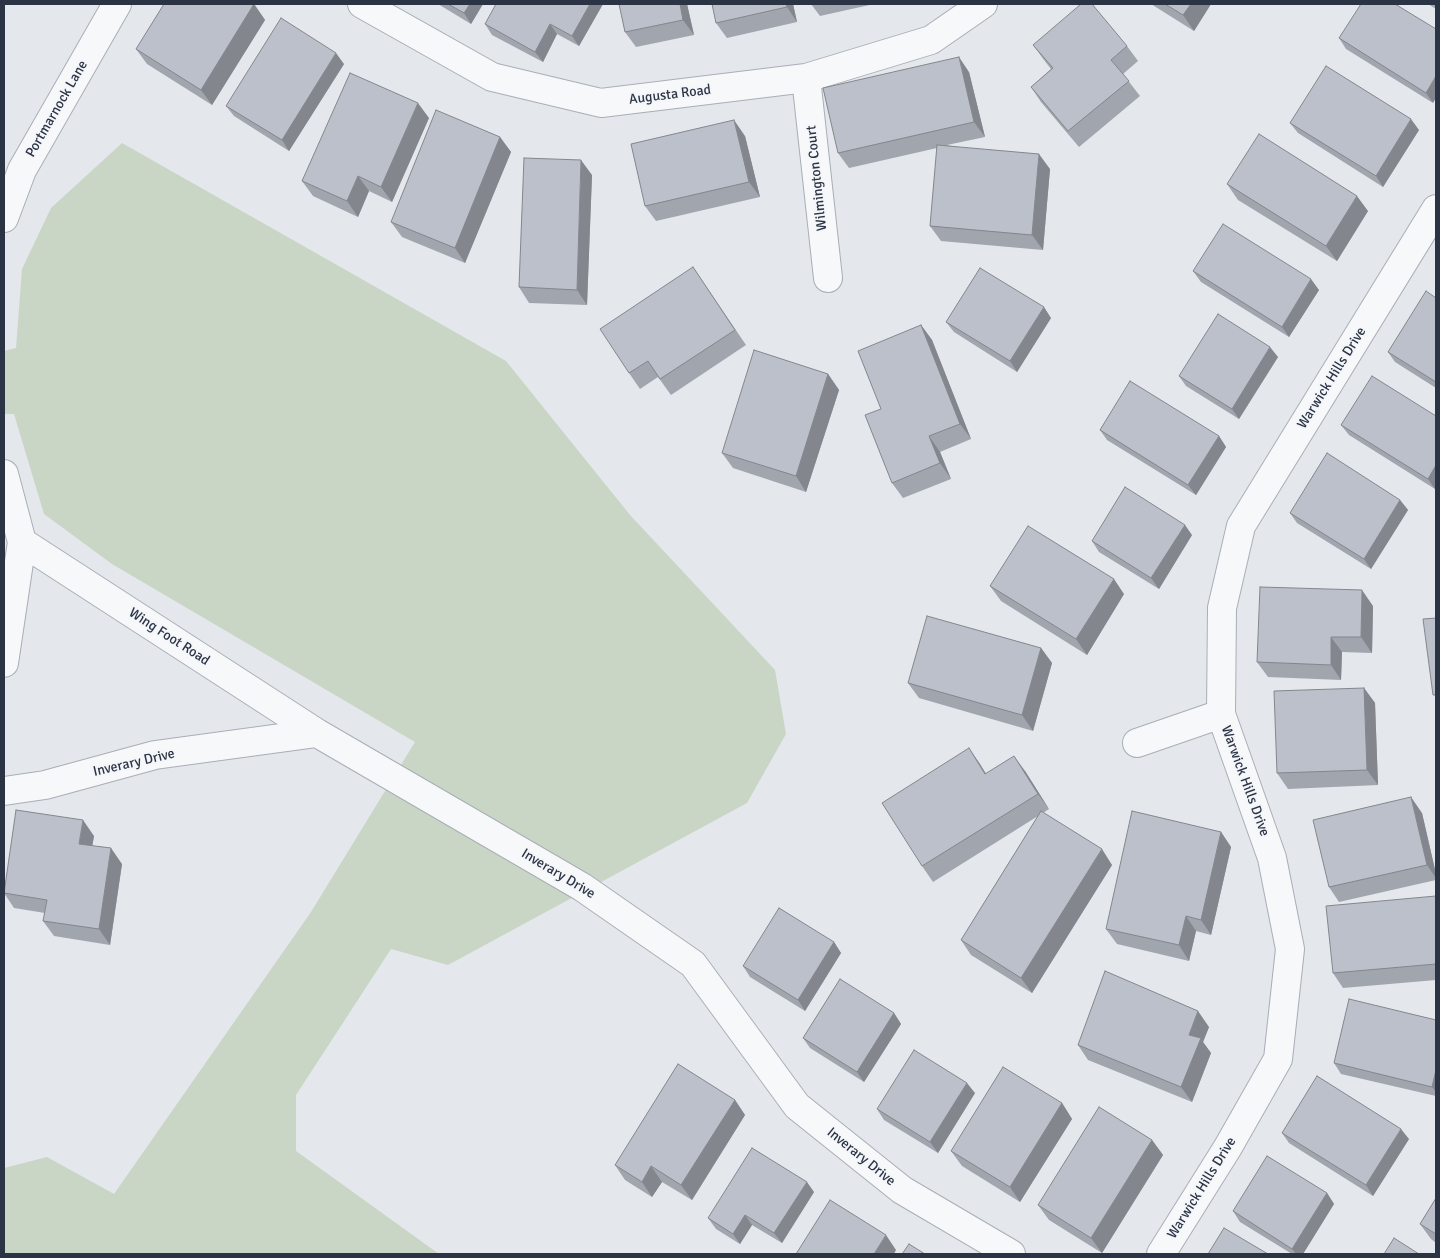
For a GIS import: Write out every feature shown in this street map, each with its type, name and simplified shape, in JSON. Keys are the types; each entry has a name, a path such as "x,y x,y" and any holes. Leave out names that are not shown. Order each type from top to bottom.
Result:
{"street":[{"name":"Portmarnock Lane","path":"4,218 22,170 117,4"},
{"name":"Augusta Road","path":"362,4 492,77 601,103 806,78 931,40 983,4"},
{"name":"Wilmington Court","path":"806,78 828,278"},
{"name":"Warwick Hills Drive","path":"1161,1254 1228,1147 1278,1059 1290,949 1272,858 1221,714 1222,608 1241,526 1436,209"},
{"path":"4,474 22,542 4,663"},
{"name":"Wing Foot Road","path":"22,542 317,733"},
{"path":"1137,743 1221,714"},
{"name":"Inverary Drive","path":"4,791 45,784 155,755 317,733 582,887 693,964 797,1106 902,1190 1011,1254"}],"green space":[{"path":"122,143 506,361 630,515 775,670 786,734 747,803 448,965 391,949 296,1095 296,1151 439,1254 4,1254 4,1168 47,1157 114,1194 311,912 415,742 112,564 44,514 14,414 4,414 4,351 16,348 22,269 51,208"}],"building":[{"path":"164,4 254,4 201,90 136,49"},
{"path":"448,4 470,4 464,13"},
{"path":"496,4 590,4 572,36 550,24 535,52 485,24"},
{"path":"619,4 680,4 683,20 625,32"},
{"path":"712,4 786,4 787,7 716,23"},
{"path":"1081,4 1092,4 1127,46 1111,60 1129,81 1068,131 1031,87 1053,68 1033,45"},
{"path":"1165,4 1191,4 1183,15"},
{"path":"1361,4 1395,4 1436,29 1436,76 1426,93 1339,38"},
{"path":"281,18 336,53 282,140 226,106"},
{"path":"959,57 974,122 838,153 823,88"},
{"path":"1326,66 1411,119 1376,176 1290,123"},
{"path":"350,73 418,103 381,187 358,176 347,201 302,181"},
{"path":"436,110 500,137 455,248 391,222"},
{"path":"734,120 749,182 645,206 631,144"},
{"path":"1259,134 1357,196 1326,246 1227,184"},
{"path":"937,145 1039,154 1032,235 930,226"},
{"path":"524,158 581,160 577,290 519,287"},
{"path":"1223,224 1311,279 1282,327 1193,271"},
{"path":"693,267 735,330 660,379 648,361 629,373 600,329"},
{"path":"980,268 1044,307 1010,361 946,322"},
{"path":"1426,291 1436,298 1436,382 1388,352"},
{"path":"1218,314 1270,347 1232,409 1179,376"},
{"path":"921,325 960,424 929,436 940,463 892,483 865,415 881,409 858,351"},
{"path":"754,350 828,374 796,476 722,453"},
{"path":"1372,376 1436,416 1436,465 1428,479 1341,425"},
{"path":"1130,381 1219,436 1188,485 1100,430"},
{"path":"1327,453 1400,500 1364,559 1290,513"},
{"path":"1125,487 1185,525 1151,578 1092,541"},
{"path":"1028,526 1114,579 1076,639 990,586"},
{"path":"1260,587 1362,590 1361,637 1331,637 1331,665 1257,662"},
{"path":"927,616 1041,648 1022,715 908,683"},
{"path":"1436,618 1436,695 1433,695 1423,619"},
{"path":"1364,688 1367,770 1277,773 1274,691"},
{"path":"969,748 985,774 1014,756 1038,794 922,866 882,803"},
{"path":"1411,797 1427,865 1329,887 1313,820"},
{"path":"16,810 83,820 79,844 111,848 99,929 43,921 47,900 4,893"},
{"path":"1041,811 1102,849 1021,978 961,940"},
{"path":"1132,811 1221,832 1201,920 1186,916 1179,945 1106,929"},
{"path":"1436,896 1436,964 1333,973 1326,906"},
{"path":"779,908 834,942 798,1000 743,966"},
{"path":"1105,971 1198,1011 1189,1035 1201,1038 1181,1087 1078,1045"},
{"path":"840,979 894,1013 857,1072 803,1038"},
{"path":"1349,999 1436,1020 1436,1070 1432,1087 1334,1063"},
{"path":"914,1050 967,1083 930,1142 877,1109"},
{"path":"678,1064 735,1100 681,1185 651,1166 642,1182 615,1165"},
{"path":"1003,1067 1062,1103 1010,1187 951,1151"},
{"path":"1317,1076 1401,1129 1366,1185 1282,1133"},
{"path":"1099,1107 1152,1140 1091,1238 1038,1205"},
{"path":"752,1148 807,1182 774,1233 745,1215 733,1234 708,1218"},
{"path":"1267,1156 1327,1193 1292,1249 1233,1211"},
{"path":"1436,1198 1436,1234 1420,1224"},
{"path":"830,1200 886,1235 874,1254 796,1254"},
{"path":"1224,1228 1268,1254 1208,1254"},
{"path":"1394,1238 1419,1254 1384,1254"},
{"path":"909,1244 925,1254 902,1254"}]}
